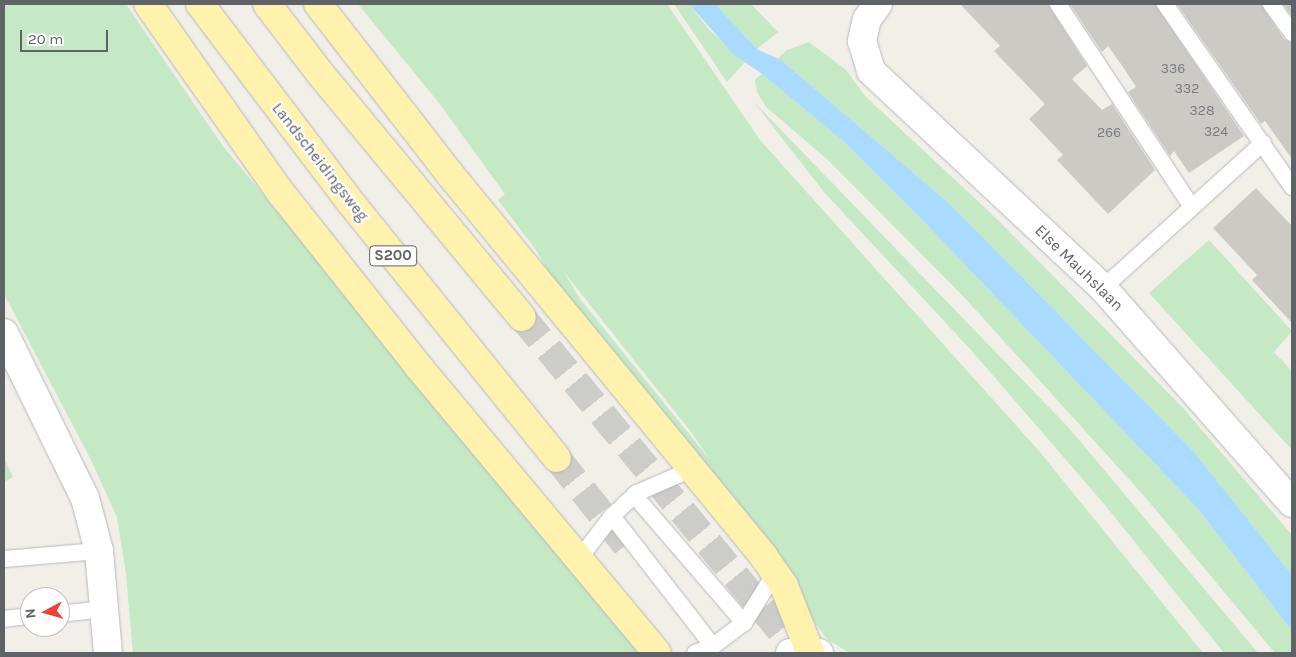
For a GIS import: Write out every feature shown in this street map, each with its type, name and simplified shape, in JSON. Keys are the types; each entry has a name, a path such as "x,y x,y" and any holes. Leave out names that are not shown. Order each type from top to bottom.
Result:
{"main road":[{"path":"148,4 281,193 418,366 657,653"},
{"name":"Landscheidingsweg","path":"200,4 347,198 557,458"},
{"path":"267,4 319,72 522,317"},
{"path":"318,4 449,173 775,573 784,586 806,653"}],"street":[{"name":"Else Mauhslaan","path":"878,4 867,19 862,41 871,71 890,92 1103,288 1292,503"},
{"path":"4,333 85,498 99,551 108,653"}],"lane":[{"path":"1058,4 1192,207"},
{"path":"1165,4 1291,181"},
{"path":"1271,4 1292,33"},
{"path":"1103,288 1263,143"},
{"path":"579,559 612,516 634,495 692,469"},
{"path":"634,495 744,622"},
{"path":"612,516 713,646"},
{"path":"4,560 99,551"},
{"path":"695,653 713,646 744,622 775,573"},
{"path":"70,613 104,609"},
{"path":"4,619 20,617"}],"green space":[{"path":"4,4 126,4 222,145 644,653 133,653 126,574 117,517 90,458 4,294"},
{"path":"358,4 667,4 760,140 1039,451 1203,653 850,653 828,640 567,305 536,250 498,200 505,194 439,103","holes":["564,272 691,432 711,461 580,299"]},
{"path":"674,4 689,4 710,31 745,62 727,82"},
{"path":"715,4 751,4 778,32 757,49"},
{"path":"809,42 846,70 865,96 996,218 1183,408 1292,535 1292,575 1194,452 951,205 781,60 765,75 843,141 929,227 1199,510 1292,631 1292,653 1275,653 1145,497 963,296 827,159 766,107 757,92 755,80 787,50"},
{"path":"753,101 1068,427 1258,653 1224,653 1105,505 971,350 824,192"},
{"path":"1209,240 1292,331 1274,352 1292,371 1292,450 1149,293"},
{"path":"4,458 13,477 4,482"}],"water":[{"path":"689,4 715,4 757,49 781,60 951,205 1194,452 1292,575 1292,631 1199,510 929,227 843,141 765,76 734,55"}],"building":[{"path":"960,4 1048,4 1087,66 1072,79 1102,110 1112,104 1155,170 1108,214 1057,160 1063,155 1029,119 1045,104 994,51 1000,46"},
{"path":"1070,4 1155,4 1244,136 1189,173 1174,151 1170,156 1128,92 1136,87 1123,67 1108,46 1102,52"},
{"path":"1177,4 1261,4 1284,39 1292,43 1292,159 1265,121 1261,124"},
{"path":"1283,4 1292,4 1292,16"},
{"path":"1256,188 1292,226 1292,323 1252,280 1257,275 1213,228"}],"tunnel":[{"path":"522,317 799,653"},
{"path":"557,458 626,545"}]}
